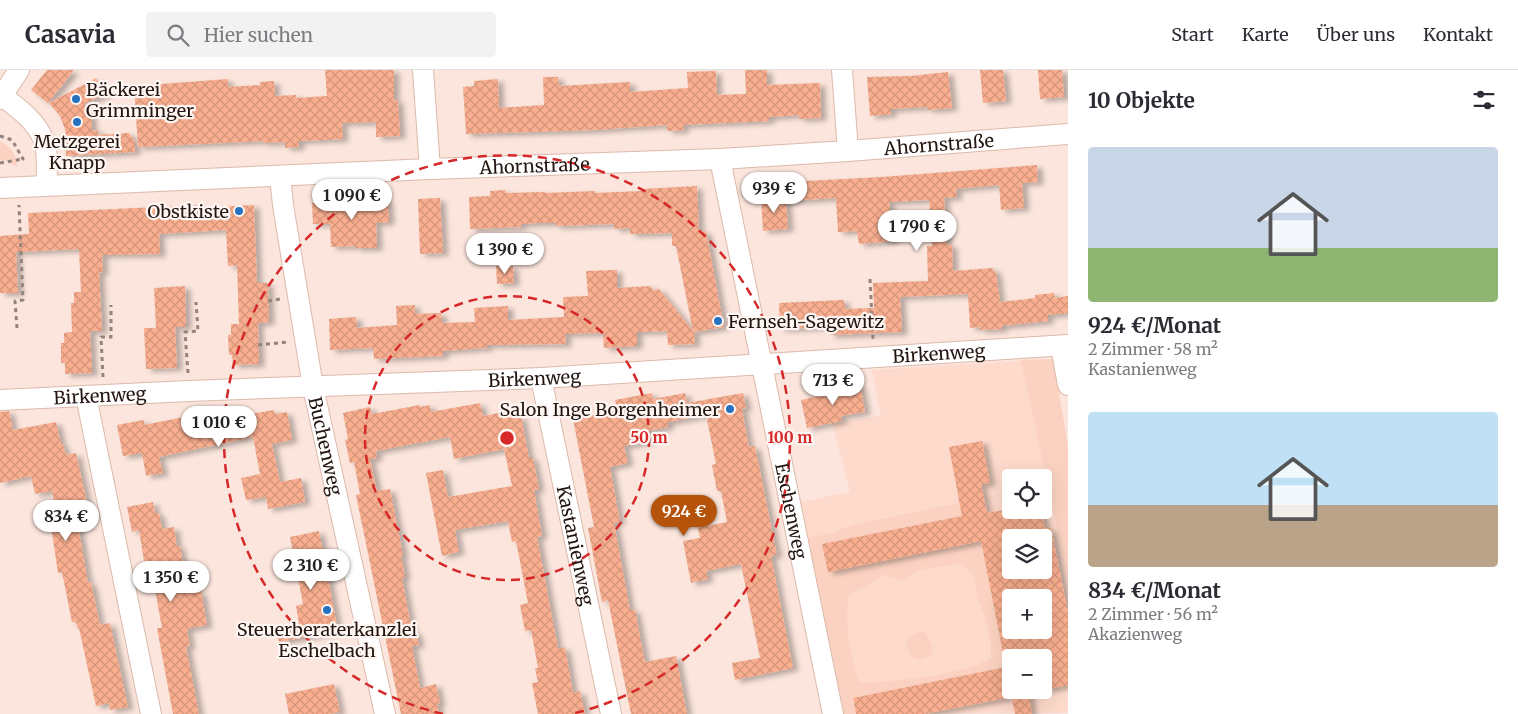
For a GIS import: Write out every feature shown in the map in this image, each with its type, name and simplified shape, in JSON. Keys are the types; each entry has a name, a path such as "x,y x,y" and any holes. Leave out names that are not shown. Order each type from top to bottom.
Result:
{"street":[{"path":"19,70 1,96 22,112 36,126 44,140 47,185"},
{"path":"423,70 430,169"},
{"path":"842,70 848,151"},
{"name":"Ahornstraße","path":"9,187 720,159 1068,134"},
{"name":"Eschenweg","path":"720,159 833,714"},
{"name":"Buchenweg","path":"280,176 283,205 313,387 385,714"},
{"path":"1065,346 1068,385"},
{"name":"Birkenweg","path":"0,400 541,378 1065,346"},
{"name":"Kastanienweg","path":"541,378 611,714"},
{"path":"95,395 151,714"}],"path":[{"path":"0,136 12,140 23,159"},
{"path":"0,163 30,158"},
{"path":"9,187 24,300 15,301 17,328"},
{"path":"870,279 874,357"},
{"path":"188,391 185,332 198,331 196,302"},
{"path":"95,395 101,337 111,337 111,305"},
{"path":"258,345 305,340"}],"shaded area":[{"path":"0,141 12,151 17,167 0,160"},
{"path":"1053,359 1068,446 1068,713 844,714 800,502 850,492 832,423 881,416 872,370"},
{"path":"1053,359 1068,446 1068,580 1052,505 1052,469 1044,469 1021,360"},
{"path":"974,500 976,513 823,544 828,572 981,541 1002,649 1002,668 852,698 855,714 844,714 808,538 835,532 852,525","holes":["961,564 974,575 978,599 991,643 991,658 979,664 946,673 908,679 859,683 849,638 847,616 849,594 884,575 901,580 922,569"]},
{"path":"925,631 932,645 932,654 927,658 918,660 911,656 906,640 915,634"}],"building":[{"path":"47,70 74,70 48,103 31,90"},
{"path":"325,70 394,70 394,100 398,100 400,136 376,137 376,122 342,123 343,139 299,141 299,147 285,148 285,142 263,143 263,141 138,147 134,86 228,79 228,87 260,85 260,82 274,81 275,96 296,95 296,98 327,96"},
{"path":"745,70 767,70 767,85 820,83 821,118 799,119 799,115 769,117 769,121 683,125 684,130 667,131 667,125 594,130 466,134 463,87 474,86 474,81 498,79 499,108 544,105 543,77 558,77 559,86 630,82 630,92 688,88 687,72 716,71 717,95 746,94"},
{"path":"980,70 1003,70 1006,101 983,103"},
{"path":"1038,70 1062,70 1064,97 1040,99"},
{"path":"948,72 952,108 928,110 928,107 891,109 891,114 870,116 867,77 911,76"},
{"path":"96,78 106,94 84,104 91,116 92,131 98,130 98,135 129,133 135,142 135,152 66,156 65,129 60,116 49,103"},
{"path":"1037,165 1038,182 1022,183 1024,208 1001,210 999,185 956,189 957,197 944,198 947,245 952,245 953,271 993,268 993,271 996,271 1000,302 1035,298 1035,295 1054,293 1055,298 1068,296 1068,313 1048,315 1048,321 1002,326 1002,329 980,330 980,327 970,328 968,294 900,297 902,332 830,335 829,327 780,329 779,303 844,300 845,309 874,308 873,283 928,281 927,246 932,246 929,200 889,202 893,241 859,244 857,231 838,232 836,198 787,201 786,182"},
{"path":"697,186 699,232 706,231 724,327 694,332 695,344 668,345 667,331 637,332 637,346 604,348 603,333 565,334 566,344 487,345 487,348 443,351 443,356 374,359 373,348 330,350 329,319 356,317 357,328 397,325 396,306 415,305 415,314 441,313 442,323 475,322 474,308 508,306 508,320 564,317 563,297 588,296 586,271 617,270 617,288 650,286 653,290 659,289 693,331 676,246 672,246 672,233 630,234 630,228 614,229 614,224 556,226 555,223 538,223 521,224 521,227 470,229 469,197 490,196 490,191 505,190 506,193 595,191 595,193"},
{"path":"786,197 788,229 763,231 761,199"},
{"path":"440,198 443,253 420,254 418,199"},
{"path":"388,200 389,222 376,223 377,248 356,248 356,246 331,247 330,224 313,224 312,203"},
{"path":"201,205 201,208 254,205 257,283 268,283 269,322 258,323 259,364 233,365 232,355 229,355 228,335 231,335 231,324 239,324 237,265 228,266 226,230 159,234 160,254 102,255 103,272 99,273 102,331 90,331 92,373 65,374 65,363 61,363 61,343 64,343 64,333 72,332 71,303 74,303 74,292 81,292 79,249 16,252 18,293 0,293 0,236 29,234 28,213"},
{"path":"496,266 513,266 514,283 497,284"},
{"path":"185,286 186,327 175,327 177,368 146,369 144,328 156,328 154,288"},
{"path":"860,384 865,412 841,416 842,421 807,428 801,400 830,394 829,390"},
{"path":"652,393 653,399 685,393 687,403 743,393 746,408 742,409 749,447 755,446 777,555 771,556 793,668 735,680 732,663 760,658 741,564 706,571 708,579 691,583 683,541 700,538 698,528 727,522 721,491 717,491 712,465 716,464 706,415 668,422 668,427 647,431 649,441 624,446 628,463 610,467 620,522 614,523 630,610 635,610 645,662 676,656 687,714 631,714 608,600 602,602 588,528 594,527 573,419 617,410 615,400"},
{"path":"480,403 483,416 509,411 511,418 521,416 529,458 533,458 539,489 534,490 542,536 537,537 558,649 565,647 573,693 580,691 585,714 538,714 532,683 538,682 535,668 538,668 531,630 525,631 520,605 528,603 516,541 512,542 508,521 455,530 459,552 442,556 426,473 443,470 448,497 512,486 504,449 454,459 450,437 376,451 377,458 370,459 377,491 390,489 403,555 401,555 405,577 402,578 412,632 416,631 419,645 412,646 420,688 436,684 440,703 437,704 439,714 401,714 356,495 360,494 354,462 350,463 345,440 348,439 343,413 370,407 372,414 420,405 420,407 430,405 431,412"},
{"path":"274,410 275,414 287,412 292,440 272,444 280,482 301,478 305,502 268,509 266,497 246,500 241,478 260,474 253,437 159,457 163,473 146,476 142,453 123,456 117,425 144,420 144,425 194,415 196,424"},
{"path":"9,411 13,430 56,422 61,444 63,444 66,455 76,453 90,517 77,520 88,583 91,582 100,625 110,623 128,707 110,710 109,703 96,706 79,628 76,622 72,622 62,572 58,573 51,526 58,524 52,491 35,494 31,476 0,483 0,412"},
{"path":"982,441 990,483 981,484 987,513 1002,510 1002,519 1043,519 1045,528 1051,528 1002,529 1002,579 1052,579 1052,533 1068,613 1068,685 1052,688 1052,649 1002,649 981,541 828,572 822,544 962,516 949,447"},
{"path":"153,502 155,513 159,513 162,529 174,527 177,547 180,546 183,565 190,564 195,592 201,591 207,625 187,629 190,646 186,647 199,714 173,714 157,628 162,628 152,572 146,573 139,530 132,532 127,507"},
{"path":"319,531 338,631 279,642 276,628 299,623 296,606 303,604 290,537"},
{"path":"1002,668 1002,699 925,714 856,714 853,698"},
{"path":"334,684 340,712 329,714 289,714 285,694"},
{"path":"1012,699 1030,699 1032,714 1015,714"}],"place":[{"name":"Bäckerei Grimminger","path":"76,99"},
{"name":"Metzgerei Knapp","path":"77,122"},
{"name":"Obstkiste","path":"239,211"},
{"name":"Fernseh-Sagewitz","path":"718,321"},
{"name":"Salon Inge Borgenheimer","path":"730,409"},
{"name":"Steuerberaterkanzlei Eschelbach","path":"327,610"}]}
